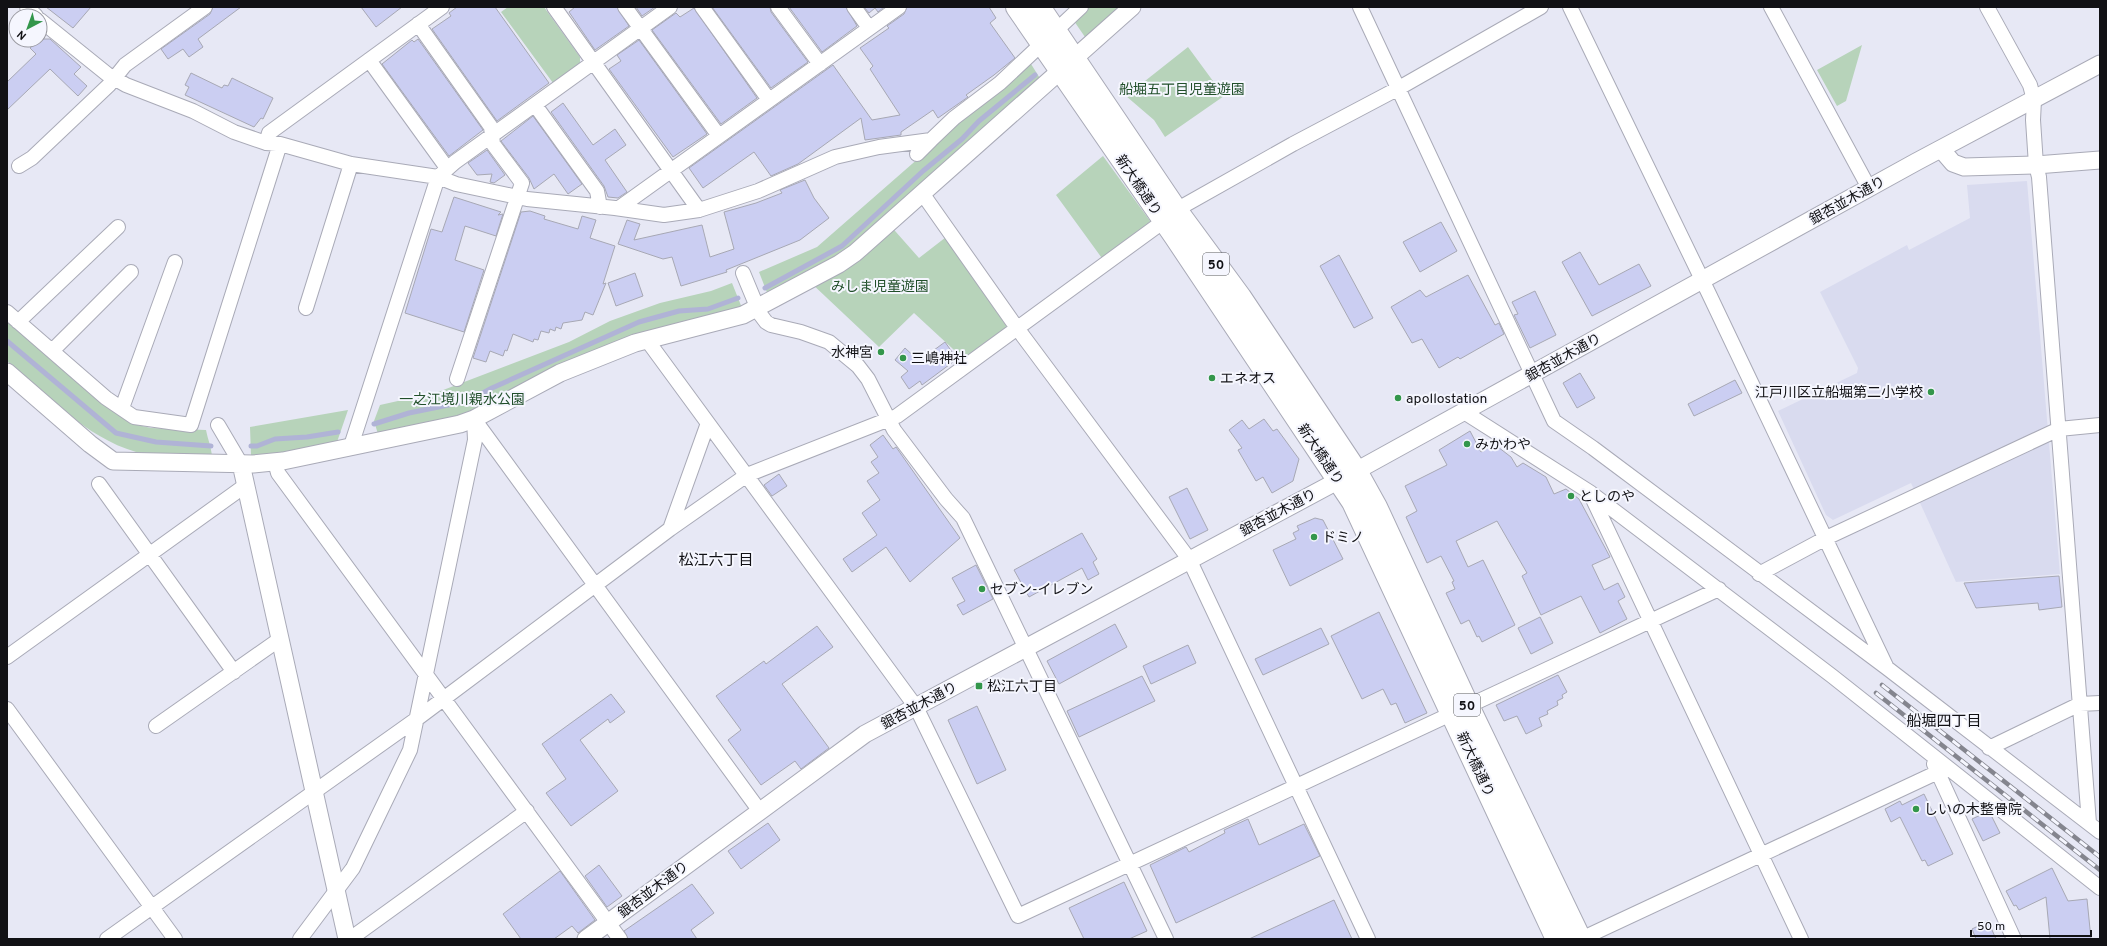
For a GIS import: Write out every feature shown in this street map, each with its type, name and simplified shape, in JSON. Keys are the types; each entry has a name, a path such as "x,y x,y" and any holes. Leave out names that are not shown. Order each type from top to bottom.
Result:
{"main road":[{"name":"新大橋通り","path":"1016,7 1049,38 1347,475 1360,516 1460,710 1581,939"},
{"name":"新大橋通り","path":"1039,7 1049,38"},
{"name":"新大橋通り","path":"1460,710 1557,939"}],"street":[{"path":"20,166 32,158 114,78 125,65 205,7"},
{"path":"7,312 106,398 134,417 191,425 273,143 269,133 442,7"},
{"path":"554,7 699,210"},
{"path":"625,7 719,136"},
{"path":"351,446 443,173 492,135 670,7"},
{"path":"702,7 770,100"},
{"path":"778,7 820,64"},
{"path":"854,7 869,28"},
{"path":"620,208 899,7"},
{"path":"917,154 954,118 1000,83 1081,7"},
{"path":"7,372 85,440 114,461 241,464 275,462 460,424 560,373 647,340 728,320 757,308 839,264 855,253 1132,7"},
{"path":"1360,7 1399,88 1531,375 1554,421 1593,448 1759,574 1887,668 2100,832"},
{"path":"107,939 151,906 418,718 670,529 747,475 888,418 897,416 1170,215 1293,144 1399,88 1541,7"},
{"path":"1570,7 1826,538 1887,668"},
{"path":"1771,7 1869,188"},
{"path":"1987,7 2030,85 2034,100 2033,120 2036,165 2039,184 2059,429 2089,824"},
{"path":"418,24 491,127 493,144 522,183 457,379"},
{"path":"48,26 114,78 132,87 193,111 234,132 351,164 443,173"},
{"path":"369,60 443,173 456,184 517,197 620,208 664,216 699,210 758,191 835,157 879,147 931,140"},
{"name":"銀杏並木通り","path":"586,939 759,810 865,734 1464,412 1869,188 2100,64"},
{"path":"535,105 598,191 600,207"},
{"path":"1941,149 1952,163 1964,168 2036,165 2100,160"},
{"path":"306,308 351,164"},
{"path":"922,193 1018,328 1189,559 1368,939"},
{"path":"18,322 118,227"},
{"path":"122,408 175,262"},
{"path":"52,351 131,272"},
{"path":"743,273 757,308 763,318 770,325 801,332 829,342 858,366 868,379 894,430 946,499 963,518 1166,939"},
{"path":"647,340 916,707 1018,916 1719,589"},
{"path":"1464,412 1591,493 1719,589 1930,752 2100,888"},
{"path":"474,418 594,586 759,810"},
{"path":"300,939 353,868 410,750 418,718 425,672 475,440 474,418"},
{"path":"670,529 708,423"},
{"path":"218,425 241,464 348,939 527,811"},
{"path":"1759,574 1826,538 2059,429 2100,425"},
{"path":"275,462 278,473 620,939"},
{"path":"99,484 150,552 234,672"},
{"path":"7,657 150,552 246,485"},
{"path":"1591,493 1802,939"},
{"path":"156,726 280,639"},
{"path":"1989,748 2080,704 2100,703"},
{"path":"7,709 175,939"},
{"path":"1930,752 1936,773 2014,939"},
{"path":"1581,939 1761,853 1936,773"}],"shaded area":[{"name":"江戸川区立船堀第二小学校","path":"2027,181 2060,574 1956,582 1911,483 1833,520 1826,515 1778,411 1857,373 1858,368 1820,292 1907,245 1909,250 1970,218 1967,185"}],"green space":[{"path":"508,7 544,7 580,57 580,63 553,83 501,12"},
{"path":"1089,7 1120,7 1085,37 1074,21"},
{"path":"1862,45 1846,101 1837,106 1817,70"},
{"name":"船堀五丁目児童遊園","path":"1188,47 1224,96 1165,137 1154,120 1126,96"},
{"path":"1031,64 1041,80 850,249 768,295 759,272 817,247 964,117"},
{"path":"1103,156 1153,225 1104,261 1056,195"},
{"name":"みしま児童遊園","path":"888,223 919,258 950,234 1015,328 966,361 914,313 879,347 809,281"},
{"name":"一之江境川親水公園","path":"732,283 742,308 457,417 378,434 374,421 380,405 438,392 569,342 610,321 660,303 711,291"},
{"path":"7,321 111,410 133,424 151,428 206,430 212,456 164,456 136,452 117,445 83,425 7,361"},
{"path":"348,410 337,442 295,451 251,456 250,427"}],"building":[{"path":"46,7 91,7 73,28"},
{"path":"213,7 241,7 198,39 203,47 189,57 183,49 168,59 161,49 210,14"},
{"path":"361,7 402,7 376,27"},
{"path":"457,7 495,7 549,83 497,121 432,29 451,16 449,13"},
{"path":"575,7 617,7 629,26 595,50 569,12"},
{"path":"636,7 655,7 642,16"},
{"path":"712,7 770,7 771,12 808,62 771,88"},
{"path":"789,7 846,7 857,26 822,52"},
{"path":"864,7 884,7 878,12 875,8 869,13"},
{"path":"907,7 989,7 996,18 990,23 1015,58 966,95 968,97 938,118 933,110 901,132 901,135 865,140 861,118 798,164 771,176 754,152 703,188 689,168 833,65 872,120 900,115 870,69 873,66 860,48 889,28 887,26 904,14"},
{"path":"694,8 757,98 721,124 652,30 676,13 680,17"},
{"path":"48,39 50,39 81,67 74,74 87,86 78,96 50,69 7,110 7,82 36,54 30,48 48,48"},
{"path":"418,39 483,130 449,156 382,64 412,40 414,42"},
{"path":"639,40 707,134 673,157 609,69 621,61 617,55"},
{"path":"191,73 222,88 224,85 228,86 232,78 273,98 263,119 261,118 254,127 185,95 189,87 185,85"},
{"path":"563,103 593,145 615,129 626,145 605,160 627,192 618,198 608,197 604,186 551,112"},
{"path":"533,116 582,184 568,194 554,174 534,189 529,178 501,141"},
{"path":"487,150 505,175 494,183 490,182 492,174 477,175 468,163"},
{"path":"805,180 814,198 829,218 800,240 726,270 727,272 681,286 672,257 663,259 618,244 627,220 640,224 634,240 702,225 710,257 734,249 724,212 756,203 782,193 780,190"},
{"path":"454,197 501,212 498,215 503,214 496,236 465,226 455,260 484,270 464,332 405,313 431,229 442,232"},
{"path":"530,211 545,216 544,219 578,229 582,216 596,220 590,238 615,246 603,284 606,283 593,315 585,312 582,320 563,323 561,329 556,327 555,331 550,329 549,333 541,331 538,340 534,339 533,342 513,334 507,351 505,350 503,356 490,351 486,362 473,358 521,212"},
{"path":"1441,222 1457,251 1420,272 1403,242"},
{"path":"1580,252 1599,285 1639,264 1651,286 1592,316 1562,262"},
{"path":"1339,255 1373,318 1354,328 1320,266"},
{"path":"635,273 643,296 616,306 608,283"},
{"path":"1468,275 1495,325 1499,323 1504,334 1460,359 1458,357 1439,368 1422,339 1412,343 1391,307 1420,290 1426,297"},
{"path":"1535,291 1556,335 1530,348 1514,315 1518,314 1512,302"},
{"path":"945,342 957,359 922,385 920,381 909,389 901,377 908,371 895,360 905,348 919,361"},
{"path":"1580,373 1595,398 1577,408 1563,383"},
{"path":"1735,380 1742,393 1694,416 1688,404"},
{"path":"1264,419 1273,431 1277,429 1299,459 1293,481 1272,493 1263,477 1256,481 1238,450 1242,448 1229,430 1242,420 1249,429"},
{"path":"1470,431 1481,452 1494,444 1511,457 1517,467 1523,463 1546,477 1554,494 1566,489 1579,499 1610,557 1592,565 1604,590 1618,583 1625,597 1618,601 1627,619 1600,633 1581,596 1541,615 1522,576 1527,573 1497,521 1456,541 1468,567 1483,560 1515,625 1482,642 1479,636 1477,637 1469,620 1461,624 1446,593 1455,589 1452,582 1454,581 1441,556 1427,563 1406,517 1417,511 1405,486 1447,465 1439,450"},
{"path":"883,435 893,449 896,447 960,538 910,582 886,547 852,572 843,559 877,535 862,513 880,500 867,481 879,473 871,462 878,457 870,445"},
{"path":"779,474 787,486 772,496 764,485"},
{"path":"1187,488 1208,530 1190,539 1169,497"},
{"path":"1315,518 1323,520 1343,559 1290,586 1273,550 1296,539 1293,533 1299,530 1297,526"},
{"path":"1082,533 1097,559 1093,562 1099,574 1088,580 1082,568 1029,597 1014,570"},
{"path":"976,565 993,599 963,615 957,605 965,601 952,578"},
{"path":"2059,576 2062,607 2039,610 2038,603 1976,608 1964,583"},
{"path":"1379,612 1427,713 1405,723 1396,703 1391,705 1383,689 1362,699 1331,636"},
{"path":"1540,617 1553,643 1531,654 1518,628"},
{"path":"1115,624 1127,647 1059,684 1047,661"},
{"path":"817,626 833,647 782,684 829,748 801,769 795,761 761,785 728,740 741,730 716,696 764,661 766,664"},
{"path":"1321,628 1329,644 1263,675 1255,659"},
{"path":"1188,645 1196,663 1151,684 1143,666"},
{"path":"1558,675 1567,692 1562,695 1563,698 1557,701 1558,705 1547,711 1548,714 1539,718 1542,726 1526,734 1517,716 1504,721 1496,705"},
{"path":"1142,676 1155,701 1079,737 1067,711"},
{"path":"611,694 625,712 610,723 608,719 580,740 618,791 571,826 546,793 566,779 542,744"},
{"path":"977,706 1006,770 977,784 948,720"},
{"path":"1924,794 1953,854 1928,866 1925,860 1922,861 1900,817 1891,822 1885,809 1900,801 1902,805"},
{"path":"1989,811 2000,833 1983,841 1972,819"},
{"path":"1248,819 1259,845 1304,824 1320,856 1176,923 1150,865 1186,847 1189,852 1225,833 1224,830"},
{"path":"768,823 780,840 741,869 728,851"},
{"path":"599,865 622,896 607,907 585,876"},
{"path":"2052,868 2068,901 2087,899 2091,939 2050,939 2046,897 2019,910 2016,905 2014,906 2006,891"},
{"path":"560,871 595,920 578,933 572,926 554,939 521,939 503,914"},
{"path":"1124,882 1147,931 1129,939 1084,939 1069,908"},
{"path":"692,884 714,913 691,930 697,939 628,939 624,931"},
{"path":"1334,900 1352,939 1249,939"},
{"path":"1988,921 1996,939 1976,939 1972,929"}],"waterway":[{"path":"765,288 842,246 923,171 962,139 979,121 1035,75"},
{"path":"374,424 409,413 468,401 492,388 639,322 679,311 708,309 738,298"},
{"path":"7,341 116,433 156,442 211,446"},
{"path":"251,446 257,446 275,439 307,437 338,432"}],"railway":[{"path":"1882,685 2100,857"},
{"path":"1876,693 2100,870"}],"place":[{"name":"水神宮","path":"881,352"},
{"name":"三嶋神社","path":"903,358"},
{"name":"エネオス","path":"1212,378"},
{"name":"江戸川区立船堀第二小学校","path":"1931,392"},
{"name":"apollostation","path":"1398,398"},
{"name":"みかわや","path":"1467,444"},
{"name":"としのや","path":"1571,496"},
{"name":"ドミノ","path":"1314,537"},
{"name":"セブン-イレブン","path":"982,589"},
{"name":"松江六丁目","path":"979,686"},
{"name":"しいの木整骨院","path":"1916,809"}],"district":[{"name":"松江六丁目","path":"716,560"},
{"name":"船堀四丁目","path":"1944,721"}]}
